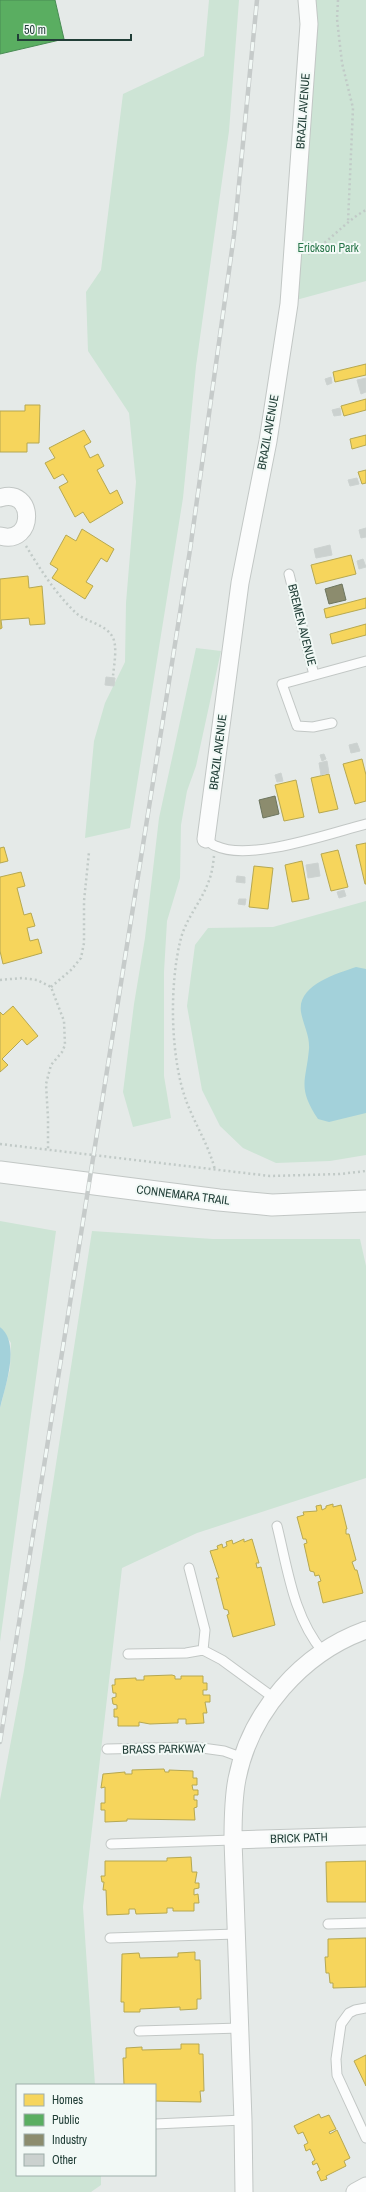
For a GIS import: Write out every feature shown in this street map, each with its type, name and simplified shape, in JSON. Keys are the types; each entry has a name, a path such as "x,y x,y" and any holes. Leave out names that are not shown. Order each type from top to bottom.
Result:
{"street":[{"name":"BRAZIL AVENUE","path":"211,843 240,583 268,441 289,304 309,24 307,0"},
{"name":"BRAZIL AVENUE","path":"309,24 318,0"},
{"path":"0,498 10,496 19,499 25,506 27,516 25,527 19,534 9,538 0,536"},
{"name":"CONNEMARA TRAIL","path":"0,1172 219,1200 272,1205 366,1200"},
{"path":"244,2192 243,2120 233,1840 234,1799 243,1758 263,1714 274,1698 294,1676 323,1652 366,1630"},
{"name":"BRICK PATH","path":"233,1840 366,1836"},
{"path":"355,2192 366,2186"}],"lane":[{"name":"BREMEN AVENUE","path":"289,574 314,675"},
{"path":"332,723 313,727 297,726 282,684 366,661"},
{"path":"211,843 242,851 268,850 366,824"},
{"path":"277,1526 299,1614 311,1638 323,1652"},
{"path":"189,1568 205,1630 203,1650"},
{"path":"128,1654 186,1653 203,1650 222,1660 274,1698"},
{"name":"BRASS PARKWAY","path":"107,1750 195,1747 224,1751 243,1758"},
{"path":"111,1844 233,1840"},
{"path":"328,1924 366,1923"},
{"path":"110,1938 236,1934"},
{"path":"366,2008 354,2010 345,2017 339,2030 336,2075 366,2138"},
{"path":"139,2031 240,2028"},
{"path":"156,2124 243,2120"}],"path":[{"path":"338,0 337,19 342,63 353,108 348,222"},
{"path":"293,258 307,255 319,248 348,222 366,210"},
{"path":"19,534 39,567 76,613 105,629 113,636 115,643 113,676"},
{"path":"211,843 211,876 189,918 181,938 173,1010 174,1040 181,1084 188,1104 207,1143 215,1170"},
{"path":"51,987 71,970 81,958 84,943 84,901 89,852"},
{"path":"0,980 22,978 37,980 51,987 64,1021 66,1035 65,1045 62,1052 51,1065 46,1084 48,1150"},
{"path":"0,1144 270,1176 340,1174 366,1171"}],"green space":[{"path":"209,0 239,0 229,131 196,366 183,498 130,828 85,838 94,741 105,703 125,662 126,603 136,482 129,413 88,351 86,292 101,270 123,94 204,56"},
{"name":"Erickson Park","path":"309,0 366,0 366,281 285,303"},
{"path":"196,648 221,651 196,766 187,791 181,825 180,878 167,921 164,972 164,1076 171,1118 133,1127 123,1092 134,1004 145,938 159,818"},
{"path":"366,901 366,1155 330,1161 276,1163 243,1148 220,1126 202,1090 187,1006 195,945 208,928 273,927"},
{"path":"0,1221 56,1231 0,1642 0,1408 10,1369 11,1343 0,1327"},
{"path":"92,1231 213,1239 360,1239 366,1266 366,1478 197,1533 122,1568 83,1907 95,2084 16,2084 16,2176 101,2176 101,2185 91,2192 0,2192 0,1800 24,1671"}],"water":[{"path":"356,967 366,969 366,1113 329,1122 318,1119 311,1108 305,1091 304,1084 309,1044 301,1012 301,1003 311,988 320,982 338,973"},
{"path":"0,1327 6,1334 10,1343 11,1354 8,1377 0,1408"}],"building: Homes":[{"path":"366,364 366,375 335,382 333,372"},
{"path":"366,399 366,410 344,416 341,406"},
{"path":"25,405 40,405 39,443 27,443 27,452 0,452 0,411 25,411"},
{"path":"84,430 91,442 84,446 90,458 98,454 104,466 97,470 110,494 117,490 123,503 90,523 83,512 75,517 59,487 68,482 63,474 54,479 45,463 55,458 49,448"},
{"path":"366,435 366,445 352,449 350,439"},
{"path":"366,470 366,483 362,484 358,472"},
{"path":"82,529 114,549 107,562 101,558 86,582 93,586 85,599 52,578 58,569 50,564 66,535 76,541"},
{"path":"351,555 356,574 316,584 311,565"},
{"path":"28,576 29,588 42,586 45,624 30,625 29,618 1,620 2,628 0,629 0,579"},
{"path":"366,598 366,608 326,618 324,609"},
{"path":"366,624 366,635 332,644 330,634"},
{"path":"362,759 366,775 366,801 355,804 343,764"},
{"path":"329,774 338,809 319,813 311,778"},
{"path":"296,780 304,817 284,821 275,785"},
{"path":"366,843 366,884 365,884 356,845"},
{"path":"4,847 8,861 0,863 0,848"},
{"path":"338,850 348,887 331,891 321,854"},
{"path":"302,861 309,899 292,902 285,865"},
{"path":"254,866 273,868 268,909 249,907"},
{"path":"21,872 25,886 17,888 24,915 31,913 35,926 27,928 30,941 38,939 42,953 3,964 0,951 0,877"},
{"path":"13,1006 38,1036 27,1045 22,1039 2,1059 8,1065 0,1072 0,1012 3,1015"},
{"path":"333,1504 333,1507 341,1505 347,1529 346,1534 349,1534 356,1560 352,1562 355,1570 357,1570 363,1593 323,1603 318,1582 321,1581 319,1575 315,1576 314,1572 310,1571 304,1544 307,1543 306,1539 303,1539 297,1517 304,1515 303,1512 317,1511 316,1506 321,1505 322,1510 326,1508 326,1506"},
{"path":"244,1539 244,1542 252,1539 259,1563 256,1563 257,1568 261,1567 275,1625 233,1637 227,1615 229,1614 228,1610 224,1609 216,1578 219,1578 210,1551 218,1549 217,1546 222,1544 223,1548 227,1546 226,1542 232,1540 233,1544"},
{"path":"144,1676 175,1676 175,1679 181,1679 181,1676 203,1676 203,1683 207,1683 207,1690 203,1690 203,1695 210,1695 210,1702 205,1702 207,1713 203,1713 204,1723 186,1724 186,1719 178,1719 178,1723 150,1724 139,1722 139,1726 118,1726 118,1717 114,1717 114,1709 117,1709 117,1705 113,1704 112,1698 116,1697 116,1693 113,1693 112,1685 115,1685 115,1679 136,1678 136,1680 144,1680"},
{"path":"164,1769 165,1772 169,1772 169,1770 193,1771 193,1778 197,1778 197,1785 192,1785 193,1790 198,1790 198,1795 194,1795 194,1800 197,1800 197,1807 194,1808 195,1820 127,1819 127,1821 105,1822 105,1810 101,1810 101,1803 105,1803 105,1787 101,1788 103,1774 125,1772 125,1774 132,1774 132,1770"},
{"path":"191,1857 192,1872 197,1872 195,1883 199,1883 199,1888 194,1889 194,1895 198,1894 199,1903 194,1903 194,1911 173,1911 173,1908 167,1908 167,1913 136,1914 135,1909 129,1909 129,1914 107,1915 106,1890 103,1890 104,1882 102,1882 101,1876 105,1876 105,1861 167,1861 167,1858"},
{"path":"366,1861 366,1902 327,1902 326,1862"},
{"path":"366,1938 366,1987 333,1988 333,1983 330,1983 329,1973 326,1973 325,1957 328,1957 328,1939"},
{"path":"195,1952 195,1960 200,1960 201,1999 197,1999 197,2009 180,2010 180,2007 140,2009 140,2012 124,2012 124,2002 121,2002 122,1954 139,1953 140,1958 178,1957 178,1953"},
{"path":"181,2044 199,2044 199,2054 203,2054 204,2091 200,2091 201,2102 156,2101 156,2084 124,2084 123,2058 126,2058 126,2048 142,2047 142,2050 181,2049"},
{"path":"366,2055 366,2086 354,2061"},
{"path":"319,2114 321,2118 329,2115 336,2129 329,2132 330,2134 337,2130 350,2158 344,2161 346,2166 326,2176 327,2179 321,2181 317,2172 320,2170 317,2163 313,2165 312,2162 315,2160 310,2149 306,2151 304,2145 308,2143 303,2132 298,2134 294,2126"}],"building: Public":[{"path":"0,0 55,0 64,39 0,54"}],"building: Industry":[{"path":"342,584 346,600 329,604 325,589"},
{"path":"275,796 279,814 263,818 259,800"}],"building: Other":[{"path":"331,377 332,383 327,385 325,379"},
{"path":"366,378 366,392 361,394 357,380"},
{"path":"340,408 341,415 334,416 332,410"},
{"path":"357,478 359,484 350,486 348,480"},
{"path":"366,528 366,537 361,538 359,530"},
{"path":"330,545 332,555 316,558 314,549"},
{"path":"363,559 366,567 359,569 357,561"},
{"path":"106,677 115,678 114,686 105,685"},
{"path":"357,743 360,751 351,753 349,745"},
{"path":"324,754 326,759 322,761 320,755"},
{"path":"327,761 329,773 321,775 319,763"},
{"path":"281,773 283,781 277,782 275,775"},
{"path":"318,863 320,876 308,878 306,865"},
{"path":"237,876 245,877 245,883 236,882"},
{"path":"344,890 346,896 339,898 337,892"},
{"path":"239,899 246,899 245,905 238,904"}],"railway":[{"path":"0,1742 190,550 234,235 257,0"}]}
